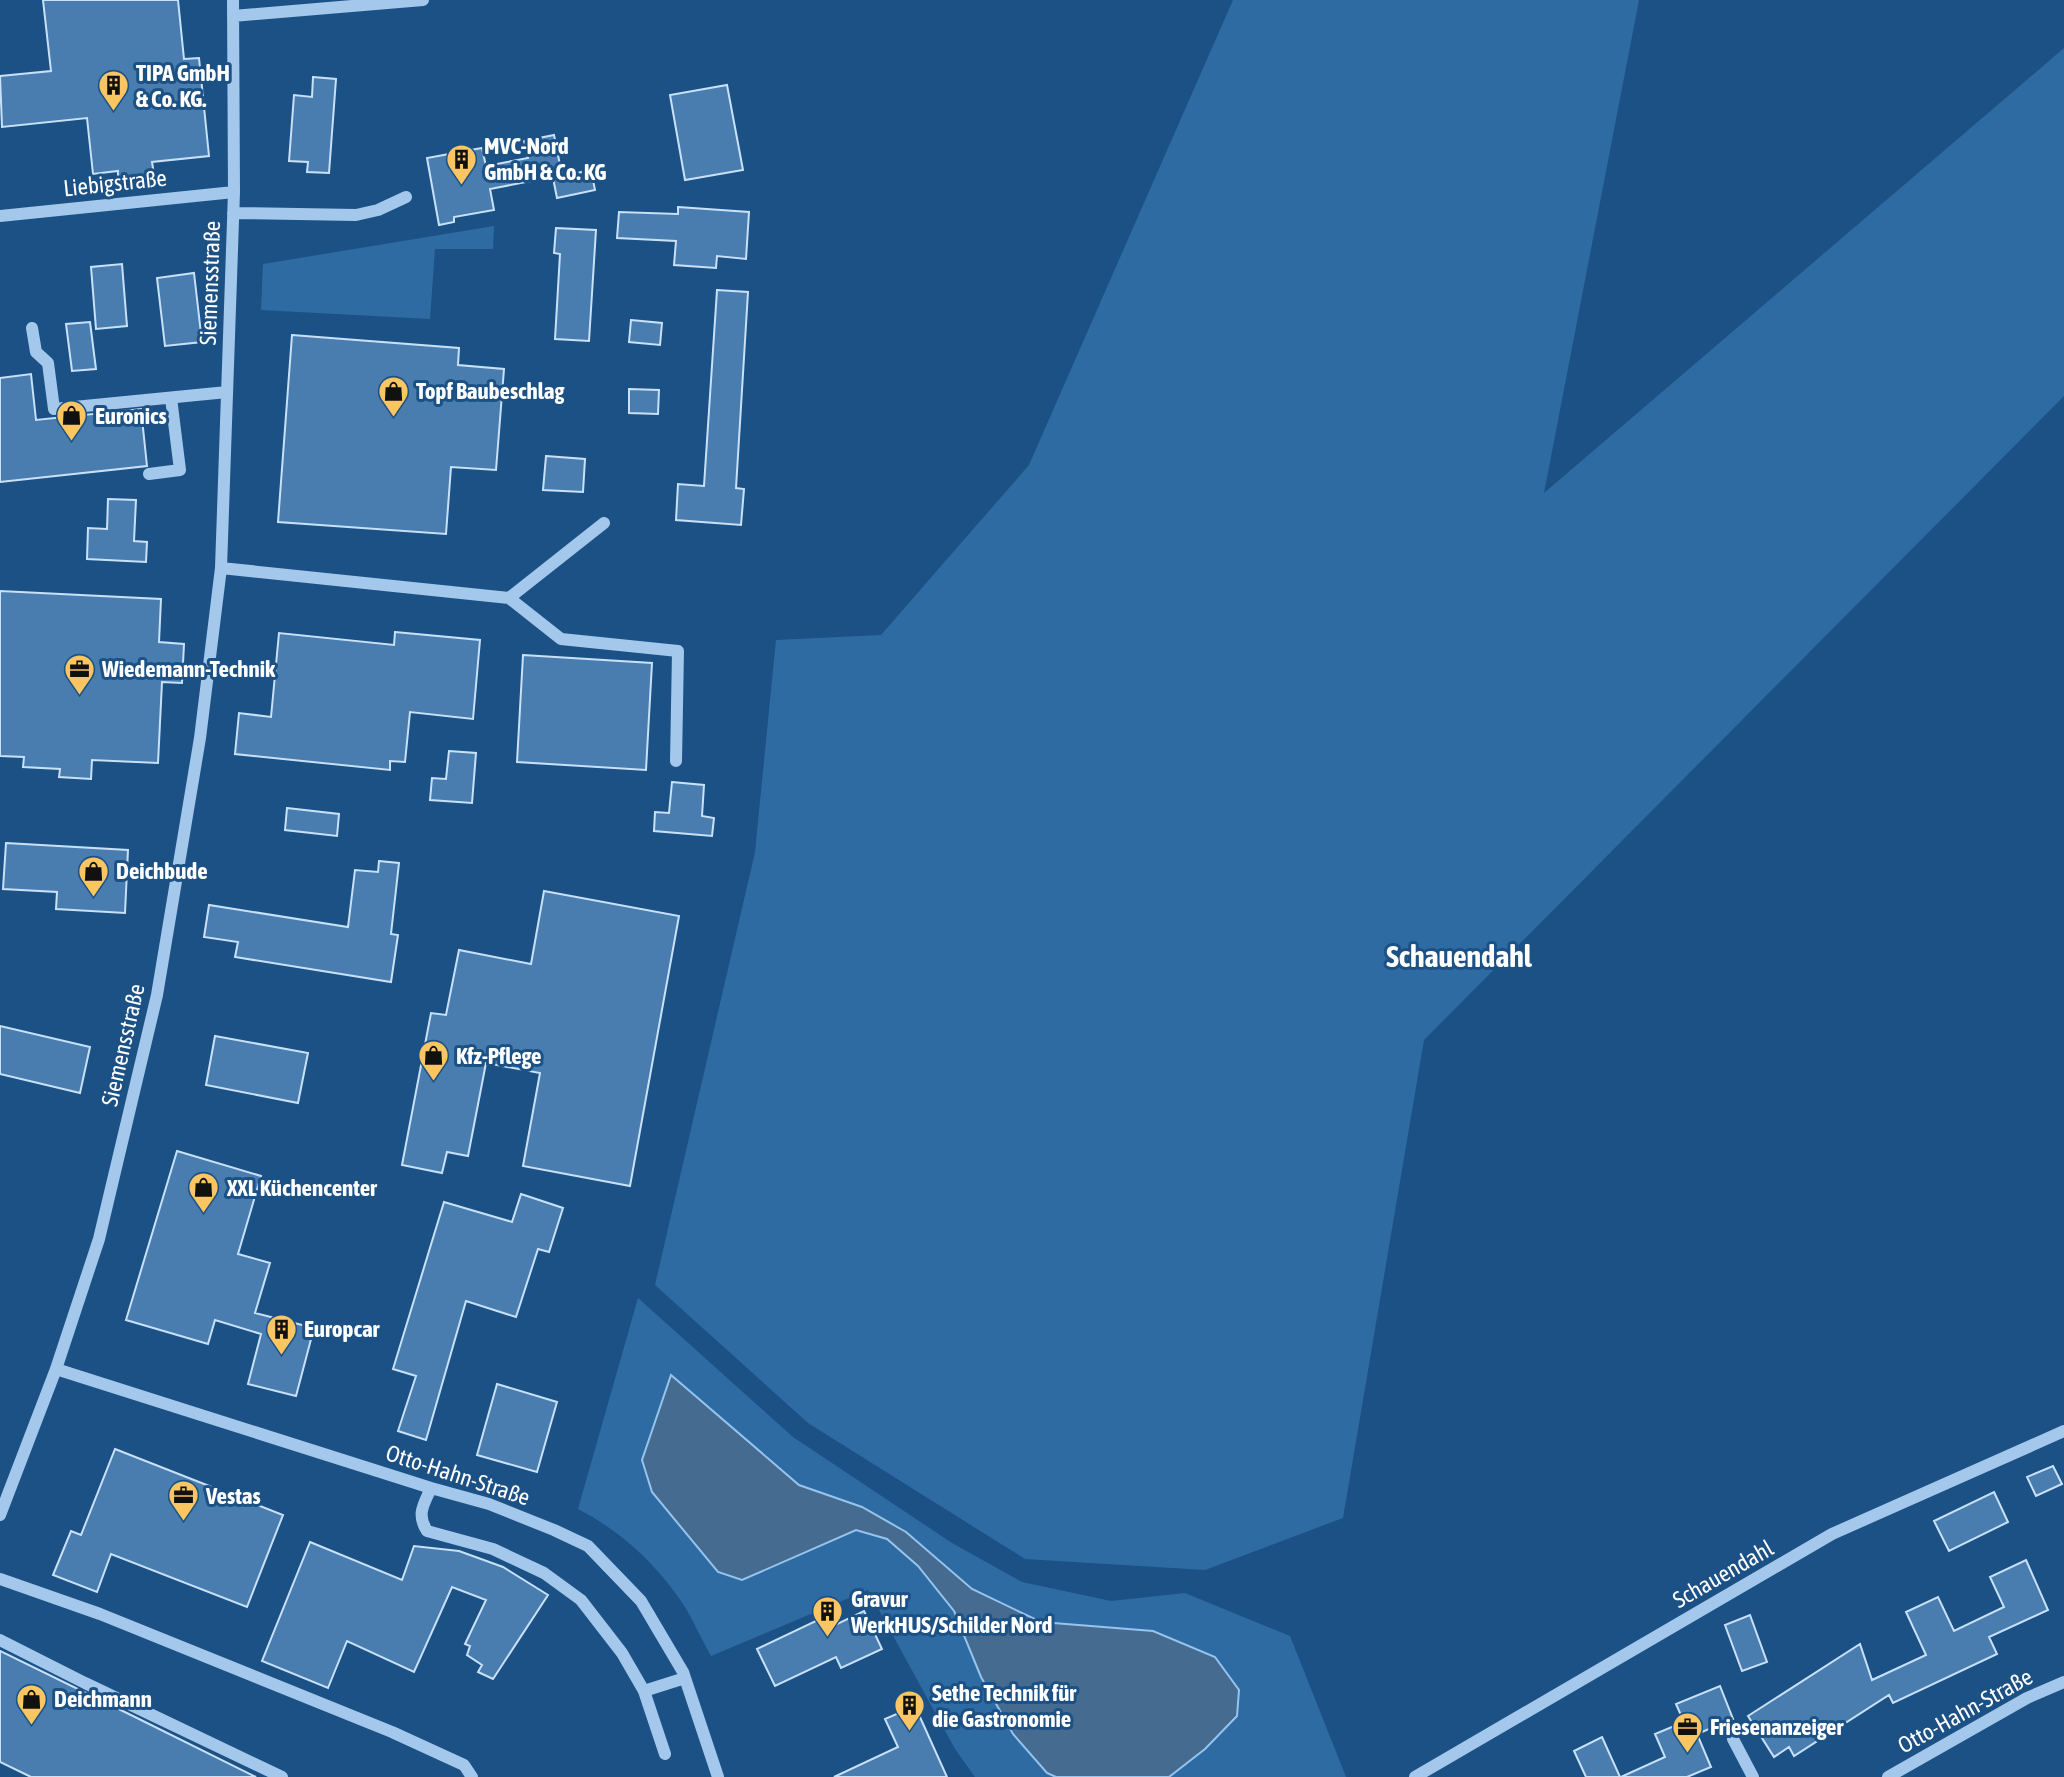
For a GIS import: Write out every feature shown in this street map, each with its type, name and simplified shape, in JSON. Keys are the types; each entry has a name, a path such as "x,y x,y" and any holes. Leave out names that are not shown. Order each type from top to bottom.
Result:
{"street":[{"name":"Siemensstraße","path":"0,1515 56,1369 99,1239 157,995 200,738 221,568 234,192 233,0"},
{"path":"233,16 423,0"},
{"name":"Liebigstraße","path":"0,216 234,192"},
{"path":"233,213 356,215 378,211 407,197"},
{"path":"32,328 36,352 48,363 54,409 227,392"},
{"path":"149,474 180,470 171,398"},
{"path":"509,598 604,523"},
{"path":"221,568 509,598 561,639 678,650 676,761"},
{"name":"Otto-Hahn-Straße","path":"56,1369 489,1504 588,1546 641,1601 685,1678 718,1777"},
{"name":"Schauendahl","path":"1415,1777 1832,1534 2064,1431"},
{"path":"431,1488 422,1508 421,1521 428,1531 493,1549 544,1573 581,1600 622,1653 644,1690 665,1754"},
{"path":"0,1579 100,1614 392,1732 464,1765 472,1777"},
{"path":"0,1640 282,1777"},
{"path":"644,1690 685,1678"},
{"name":"Otto-Hahn-Straße","path":"1888,1777 2027,1698 2064,1682"},
{"path":"1733,1739 1753,1777"}],"shaded area":[{"path":"1233,0 1639,0 1544,493 2064,48 2064,396 1424,1040 1343,1518 1205,1570 1025,1559 808,1423 655,1285 755,852 776,640 881,635 1029,465"},
{"path":"494,226 493,249 435,249 430,319 261,310 263,264"},
{"path":"638,1298 793,1437 952,1543 1022,1582 1111,1601 1185,1593 1290,1636 1346,1777 1169,1777 1205,1749 1237,1716 1153,1631 1041,1622 972,1589 906,1532 862,1507 799,1485 740,1434 742,1579 856,1530 887,1539 918,1566 954,1611 981,1677 1013,1734 1047,1773 1056,1777 975,1777 955,1749 868,1590 711,1656 681,1601 655,1568 619,1535 578,1509"},
{"path":"671,1375 799,1485 862,1507 906,1532 972,1589 1041,1622 1153,1631 1215,1657 1239,1690 1237,1716 1205,1749 1169,1777 1056,1777 1047,1773 1013,1734 981,1677 954,1611 918,1566 887,1539 856,1530 742,1580 718,1572 652,1492 642,1460"}],"building":[{"path":"43,0 178,0 184,59 199,58 209,156 152,162 154,174 118,178 118,171 93,174 87,118 2,127 0,76 51,71"},
{"path":"313,77 336,79 329,173 307,172 308,162 289,161 294,95 312,97"},
{"path":"727,85 743,170 685,180 670,95"},
{"name":"MVC-Nord GmbH & Co. KG","path":"554,135 562,175 490,189 494,210 454,217 454,222 439,225 427,158 482,148 486,166 528,158 524,141"},
{"path":"591,170 595,190 557,198 553,178"},
{"path":"678,207 749,212 746,259 717,256 716,268 674,265 676,241 617,238 619,212 678,214"},
{"path":"556,228 596,230 589,341 555,339 560,254 554,253"},
{"path":"122,264 127,326 96,329 91,267"},
{"path":"194,273 202,342 165,346 157,278"},
{"path":"717,290 748,292 736,488 744,489 741,525 676,520 678,484 704,486"},
{"path":"631,320 662,323 660,345 629,342"},
{"path":"90,322 96,369 72,371 66,324"},
{"name":"Topf Baubeschlag","path":"292,335 459,348 458,365 504,369 496,470 451,467 446,534 278,522"},
{"name":"Euronics","path":"31,374 36,420 141,409 147,466 0,482 0,378"},
{"path":"629,389 659,390 658,414 629,413"},
{"path":"546,456 585,459 583,492 543,490"},
{"path":"108,499 136,500 134,541 147,542 146,562 87,559 88,528 107,529"},
{"name":"Wiedemann-Technik","path":"0,591 161,599 159,642 184,644 182,683 162,682 158,763 92,760 91,779 59,777 60,769 23,767 24,757 0,756"},
{"path":"395,632 480,640 473,719 410,712 405,762 390,761 390,770 235,754 239,713 271,717 279,633 394,645"},
{"path":"523,655 652,663 646,770 517,762"},
{"path":"449,751 476,753 472,803 430,800 432,778 446,779"},
{"path":"672,782 704,785 702,816 714,818 712,836 654,831 655,812 669,813"},
{"path":"287,808 339,814 337,836 285,830"},
{"path":"6,843 128,850 125,913 56,909 57,892 3,889"},
{"path":"379,861 399,863 391,934 398,935 391,982 235,957 238,942 204,937 209,905 348,927 355,870 378,872"},
{"path":"544,891 679,916 630,1186 523,1166 540,1073 486,1063 468,1156 447,1152 442,1173 402,1165 431,1013 446,1015 459,950 531,964"},
{"path":"0,1026 90,1047 80,1093 0,1074"},
{"path":"215,1036 308,1053 298,1103 206,1085"},
{"name":"XXL Küchencenter","path":"177,1151 261,1176 238,1254 270,1263 255,1313 314,1328 296,1396 248,1384 261,1334 215,1320 208,1344 126,1320"},
{"path":"521,1194 563,1208 549,1252 538,1249 516,1317 466,1301 426,1440 398,1431 416,1376 393,1369 444,1202 512,1222"},
{"path":"497,1384 557,1402 537,1472 477,1455"},
{"name":"Vestas","path":"115,1449 283,1515 247,1607 111,1554 97,1592 53,1575 71,1531 81,1535"},
{"path":"2053,1466 2062,1484 2036,1496 2027,1477"},
{"path":"1994,1492 2008,1522 1949,1551 1934,1521"},
{"path":"310,1542 402,1580 414,1546 459,1551 503,1567 548,1595 493,1679 478,1672 482,1665 467,1655 470,1646 465,1644 486,1600 452,1587 414,1672 347,1641 328,1688 262,1661"},
{"path":"2026,1560 2048,1610 1989,1637 1997,1654 1893,1703 1889,1695 1794,1756 1789,1747 1774,1757 1748,1716 1860,1644 1872,1680 1926,1655 1906,1612 1938,1597 1954,1631 2004,1607 1990,1577"},
{"name":"Gravur WerkHUS/Schilder Nord","path":"864,1611 882,1649 841,1668 836,1657 775,1686 757,1649 822,1618 827,1629"},
{"path":"1750,1615 1767,1662 1742,1671 1725,1625"},
{"path":"0,1651 256,1777 31,1777 0,1762"},
{"path":"1720,1686 1733,1719 1697,1734 1711,1767 1687,1777 1621,1777 1665,1757 1655,1734 1684,1722 1676,1704"},
{"name":"Sethe Technik für die Gastronomie","path":"915,1706 947,1777 834,1777 898,1747 885,1719"},
{"path":"1602,1737 1620,1777 1586,1777 1574,1751"}],"place":[{"name":"TIPA GmbH & Co. KG.","path":"113,113"},
{"name":"MVC-Nord GmbH & Co. KG","path":"461,186"},
{"name":"Topf Baubeschlag","path":"393,418"},
{"name":"Euronics","path":"72,443"},
{"name":"Wiedemann-Technik","path":"79,696"},
{"name":"Deichbude","path":"93,898"},
{"name":"Kfz-Pflege","path":"433,1083"},
{"name":"XXL Küchencenter","path":"204,1215"},
{"name":"Europcar","path":"281,1356"},
{"name":"Vestas","path":"183,1523"},
{"name":"Gravur WerkHUS/Schilder Nord","path":"828,1639"},
{"name":"Deichmann","path":"31,1726"},
{"name":"Sethe Technik für die Gastronomie","path":"909,1733"},
{"name":"Friesenanzeiger","path":"1687,1754"}],"district":[{"name":"Schauendahl","path":"1459,957"}]}
